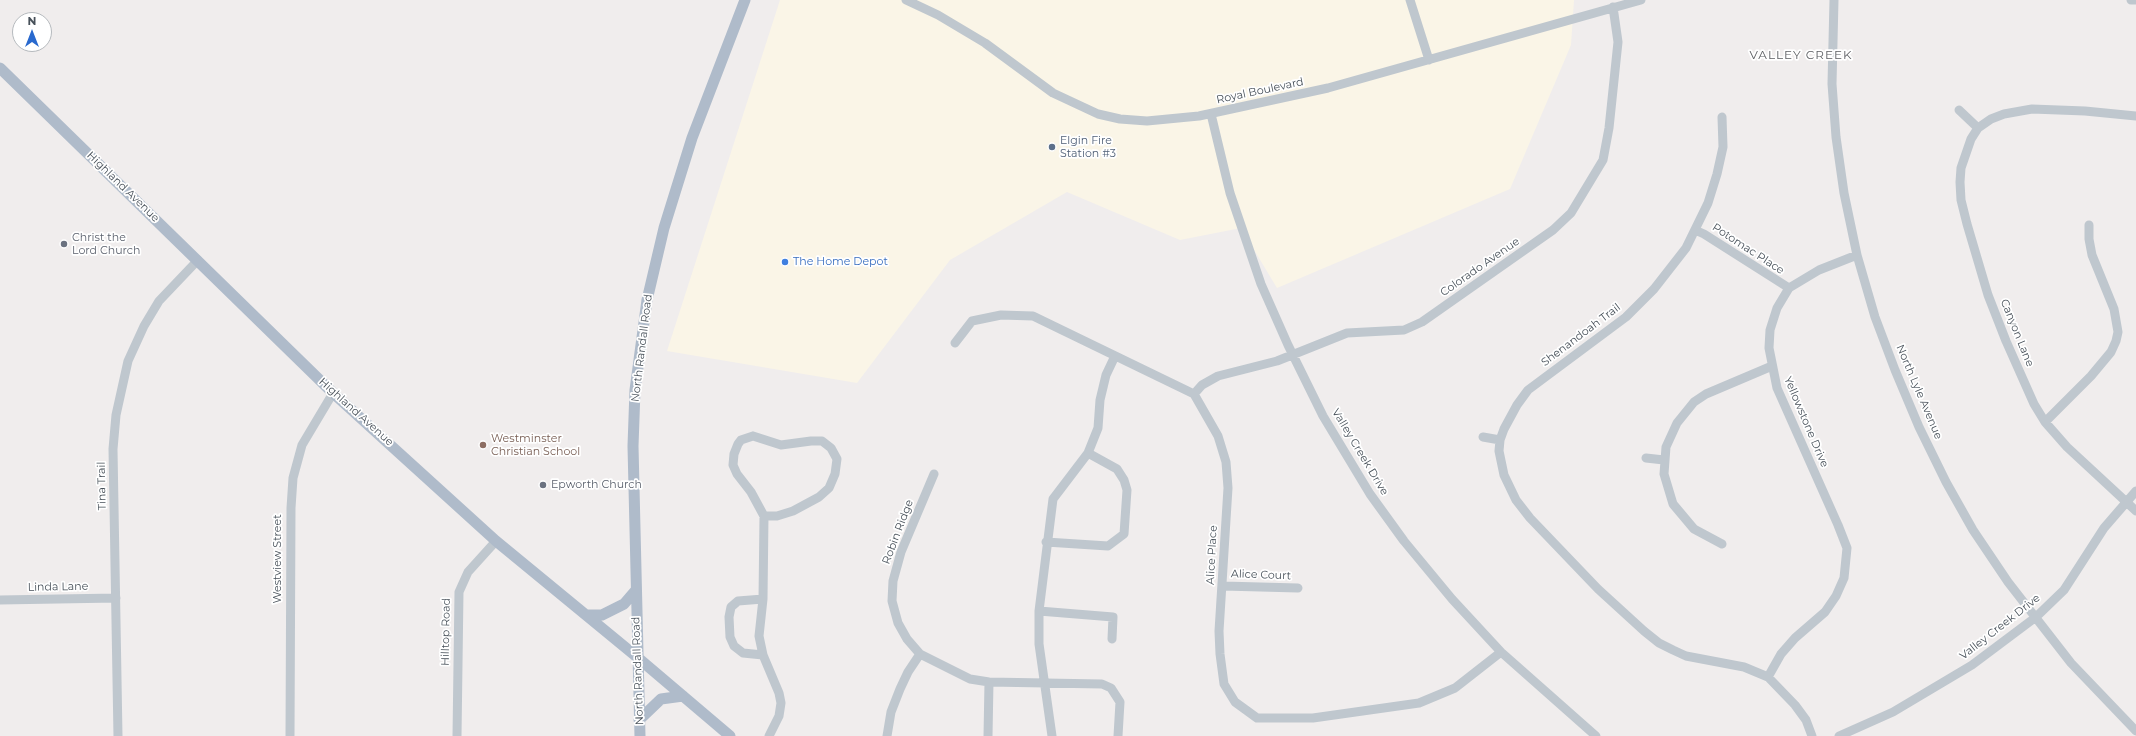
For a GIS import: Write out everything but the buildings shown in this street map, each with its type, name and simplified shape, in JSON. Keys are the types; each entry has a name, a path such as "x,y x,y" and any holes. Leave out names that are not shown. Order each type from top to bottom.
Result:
{"main road":[{"name":"North Randall Road","path":"640,736 633,446 634,390 647,300 664,228 692,138 745,0"},
{"name":"Highland Avenue","path":"0,68 333,393 496,541 587,615 730,736"},
{"path":"587,615 602,615 624,604 636,590"},
{"path":"640,720 661,698 683,696"}],"street":[{"name":"Royal Boulevard","path":"906,0 960,28 985,43 1053,93 1087,110 1114,118 1147,121 1177,120 1211,114 1328,88 1641,0"},
{"path":"1410,0 1428,60"},
{"name":"North Lyle Avenue","path":"1834,0 1832,84 1836,136 1844,193 1857,255 1875,317 1895,370 1919,427 1946,482 1973,530 2008,582 2070,663 2136,731"},
{"name":"Colorado Avenue","path":"1194,394 1202,385 1218,376 1258,367 1347,333 1404,330 1422,322 1553,230 1571,213 1603,160 1609,128 1618,42 1613,7"},
{"path":"1959,110 1978,128 1991,119 2004,114 2032,109 2085,111 2136,116"},
{"name":"Valley Creek Drive","path":"1211,114 1230,193 1248,247 1293,354 1323,416 1370,494 1404,541 1442,588 1501,652 1596,736"},
{"name":"Shenandoah Trail","path":"1722,117 1723,148 1717,174 1708,203 1686,248 1671,269 1626,317 1528,390 1508,420 1500,440 1499,451 1504,475 1516,500 1530,518 1598,589 1644,631 1659,643 1686,656 1744,667 1768,677 1795,705 1806,720 1812,736"},
{"name":"Canyon Lane","path":"1978,128 1971,139 1961,168 1961,200 1988,295 2006,341 2034,404 2045,422 2066,447 2136,511"},
{"path":"2045,422 2091,376 2111,352 2116,341 2118,332 2114,309 2092,255 2089,239 2089,225"},
{"name":"Potomac Place","path":"1695,230 1704,234 1789,288"},
{"name":"Yellowstone Drive","path":"1768,677 1781,654 1795,638 1825,612 1836,596 1844,578 1847,548 1782,401 1772,366 1769,348 1770,330 1777,308 1789,288 1803,278 1819,270 1857,255"},
{"name":"Tina Trail","path":"118,736 113,449 116,415 124,375 136,343 154,309 198,260"},
{"path":"955,343 972,321 1001,315 1033,316 1194,394"},
{"path":"1052,736 1039,644 1039,610 1046,542 1053,499 1088,453 1098,428 1100,400 1106,375 1115,356"},
{"path":"1722,544 1694,528 1674,504 1664,474 1666,447 1677,423 1694,402 1706,394 1772,366"},
{"name":"Westview Street","path":"290,736 291,508 293,478 302,444 333,393"},
{"name":"Alice Place","path":"1194,394 1218,436 1226,462 1228,488 1219,631 1224,684 1235,702 1257,718 1313,718 1419,703 1455,688 1501,652"},
{"path":"764,516 777,516 793,511 823,495 833,479 837,464 837,459 831,448 817,440 791,445 775,444 753,436 741,440 734,454 735,470 751,492 764,516 763,599 759,630 763,655 779,693 781,703 779,716 769,736"},
{"path":"1483,437 1500,440"},
{"path":"1046,542 1108,546 1124,534 1127,490 1124,480 1117,469 1088,453"},
{"path":"1646,458 1664,460"},
{"name":"Robin Ridge","path":"934,474 901,552 893,581 892,601 898,623 920,654 970,679 989,682 1102,684 1112,688 1120,702 1118,736"},
{"name":"Valley Creek Drive","path":"1839,736 1893,712 1972,666 2036,617 2064,590 2104,528 2136,491"},
{"name":"Hilltop Road","path":"457,736 459,592 468,572 496,541"},
{"name":"Alice Court","path":"1223,586 1298,588"},
{"name":"Linda Lane","path":"0,600 116,598"},
{"path":"763,599 738,601 731,607 729,617 730,637 734,646 743,653 763,655"},
{"path":"1039,610 1113,617 1112,639"},
{"path":"887,736 891,712 900,689 908,672 920,654"},
{"path":"988,736 989,682"}],"shaded area":[{"path":"780,0 1574,0 1571,45 1510,189 1277,288 1241,228 1180,240 1067,192 950,260 857,383 667,351"}],"place":[{"name":"Elgin Fire Station #3","path":"1052,147"},
{"name":"Christ the Lord Church","path":"64,244"},
{"name":"The Home Depot","path":"785,262"},
{"name":"Westminster Christian School","path":"483,445"},
{"name":"Epworth Church","path":"543,485"}],"district":[{"name":"VALLEY CREEK","path":"1801,55"}]}
